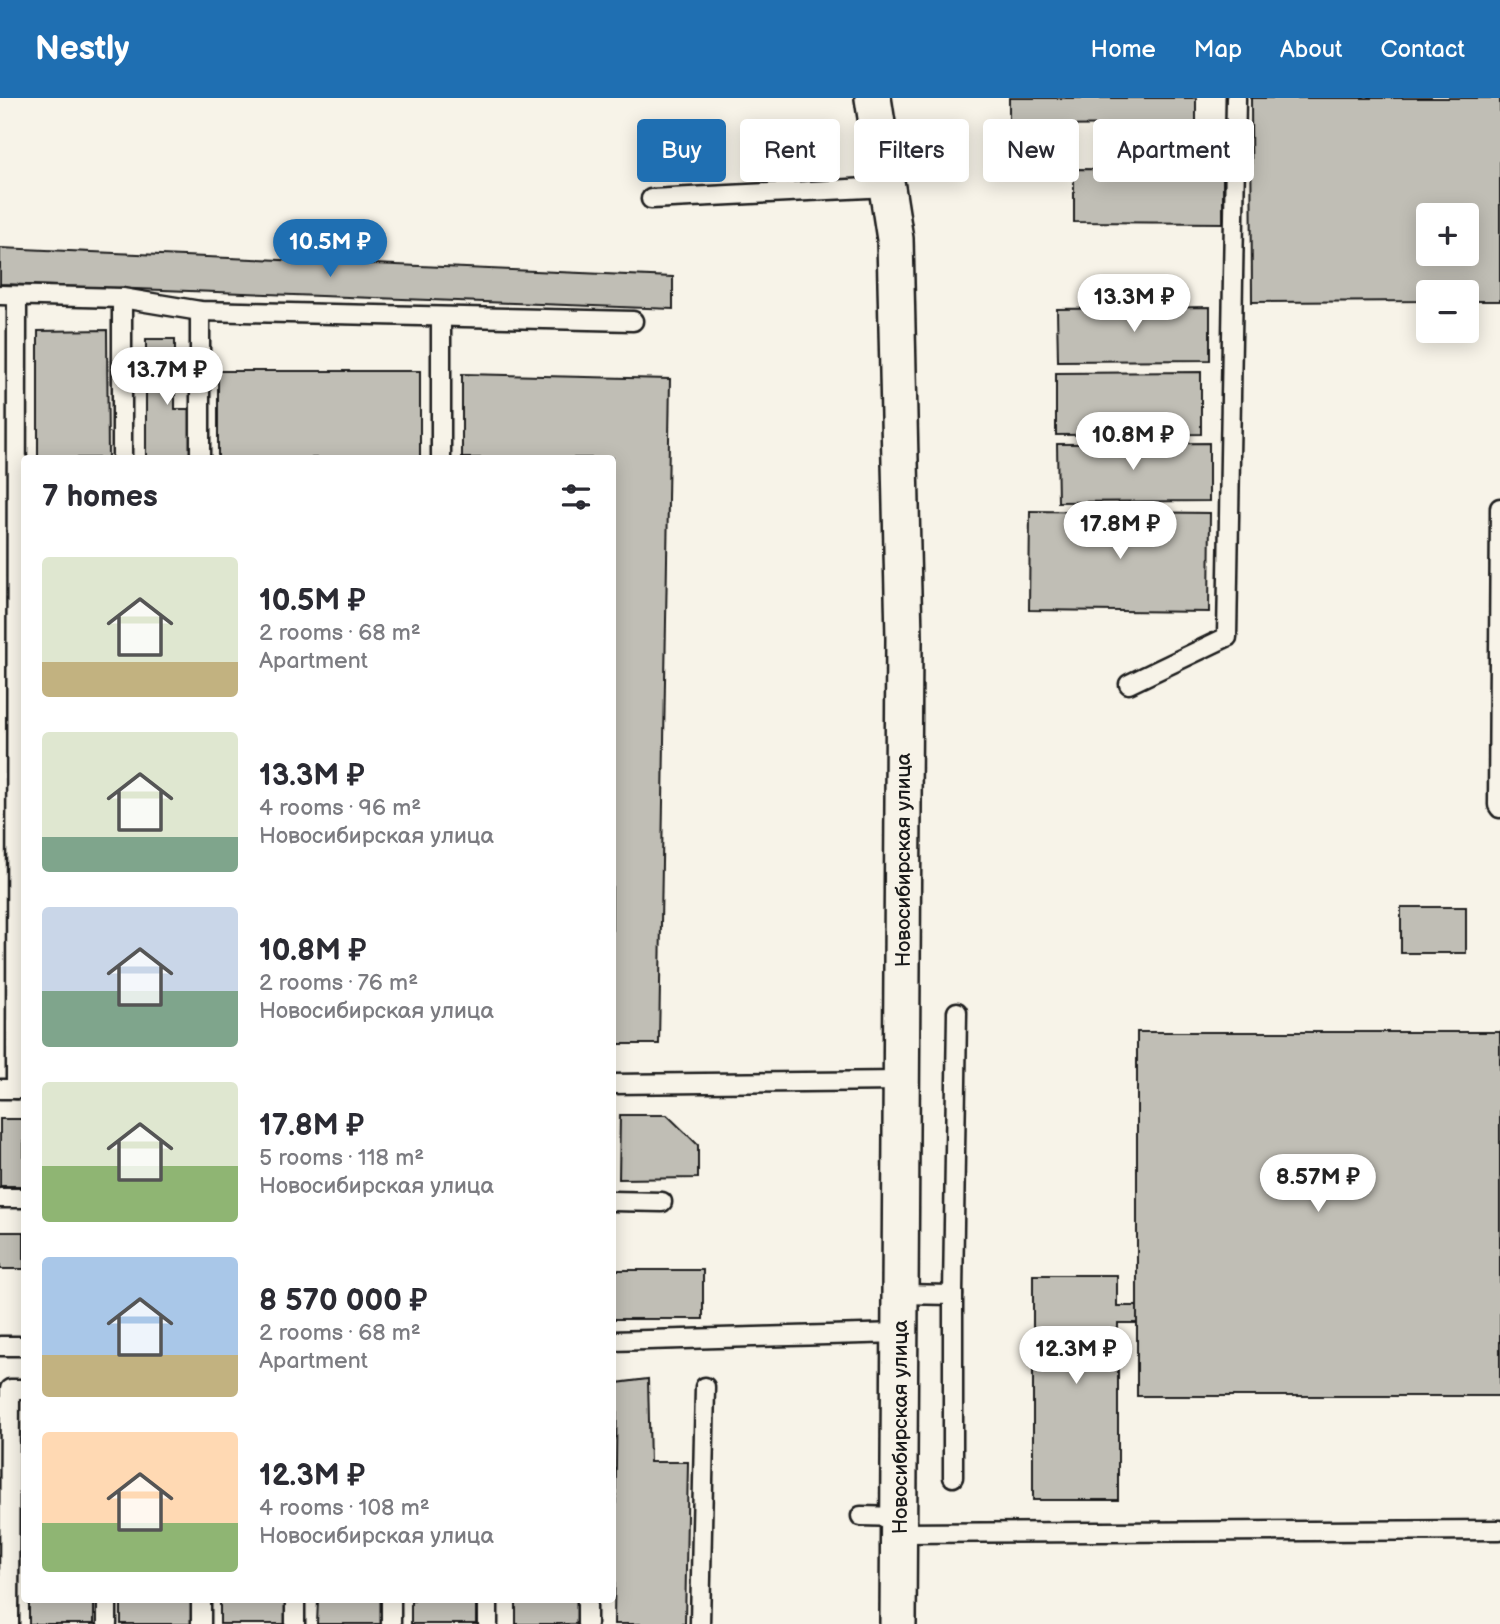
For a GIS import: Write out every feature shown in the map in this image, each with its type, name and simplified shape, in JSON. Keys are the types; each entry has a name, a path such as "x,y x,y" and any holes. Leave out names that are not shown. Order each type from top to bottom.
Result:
{"street":[{"name":"Новосибирская улица","path":"873,98 895,239 905,638 898,1624"}],"lane":[{"path":"1129,684 1227,637 1236,98"},
{"path":"651,198 888,187"},
{"path":"13,1089 9,295 122,298 200,311 633,321"},
{"path":"122,298 122,455"},
{"path":"200,311 200,455"},
{"path":"441,317 441,455"},
{"path":"1500,508 1500,808"},
{"path":"953,1477 957,1012"},
{"path":"616,1084 902,1082"},
{"path":"0,1198 21,1198"},
{"path":"616,1201 662,1202"},
{"path":"900,1294 953,1295"},
{"path":"616,1341 900,1333"},
{"path":"0,1346 21,1346"},
{"path":"700,1624 705,1387"},
{"path":"9,1624 10,1389 21,1389"},
{"path":"861,1516 899,1525 1500,1530"},
{"path":"107,1603 107,1624"},
{"path":"201,1603 201,1624"},
{"path":"295,1603 295,1624"},
{"path":"391,1603 391,1624"},
{"path":"488,1603 488,1624"},
{"path":"587,1603 587,1624"}],"building":[{"path":"1009,98 1196,98 1196,119 1093,119 1093,126 1079,126 1079,119 1009,119"},
{"path":"1251,98 1500,98 1500,301 1479,301 1479,280 1416,280 1416,301 1252,302 1254,119 1251,119"},
{"path":"1079,169 1093,169 1093,182 1223,182 1223,223 1074,222 1074,182 1079,182"},
{"path":"0,248 673,277 673,309 0,284"},
{"path":"1210,307 1210,360 1058,361 1057,309"},
{"path":"107,330 108,455 38,455 38,331"},
{"path":"146,339 175,339 175,409 199,409 199,455 146,455"},
{"path":"218,371 420,371 420,455 218,455"},
{"path":"1201,372 1201,434 1056,435 1056,373"},
{"path":"462,374 670,379 659,1044 616,1044 616,455 462,455"},
{"path":"1209,443 1209,501 1058,502 1057,444"},
{"path":"1030,511 1210,513 1209,612 1029,610"},
{"path":"1401,907 1466,907 1466,953 1401,953"},
{"path":"1137,1032 1500,1032 1500,1396 1137,1396"},
{"path":"620,1115 667,1115 698,1145 698,1178 619,1179"},
{"path":"0,1119 21,1119 21,1186 0,1186"},
{"path":"0,1232 21,1232 21,1269 0,1269"},
{"path":"616,1270 703,1270 703,1319 616,1319"},
{"path":"1033,1275 1117,1275 1117,1306 1137,1306 1137,1323 1118,1323 1118,1500 1033,1500"},
{"path":"648,1379 650,1462 688,1462 685,1624 614,1624 617,1383"},
{"path":"0,1394 2,1481 0,1624"},
{"path":"29,1603 94,1603 94,1624 29,1624"},
{"path":"121,1603 195,1603 195,1624 121,1624"},
{"path":"220,1603 285,1603 285,1624 220,1624"},
{"path":"318,1603 383,1603 382,1624 317,1624"},
{"path":"411,1603 476,1603 476,1624 411,1624"},
{"path":"516,1603 581,1603 581,1624 516,1624"}]}
